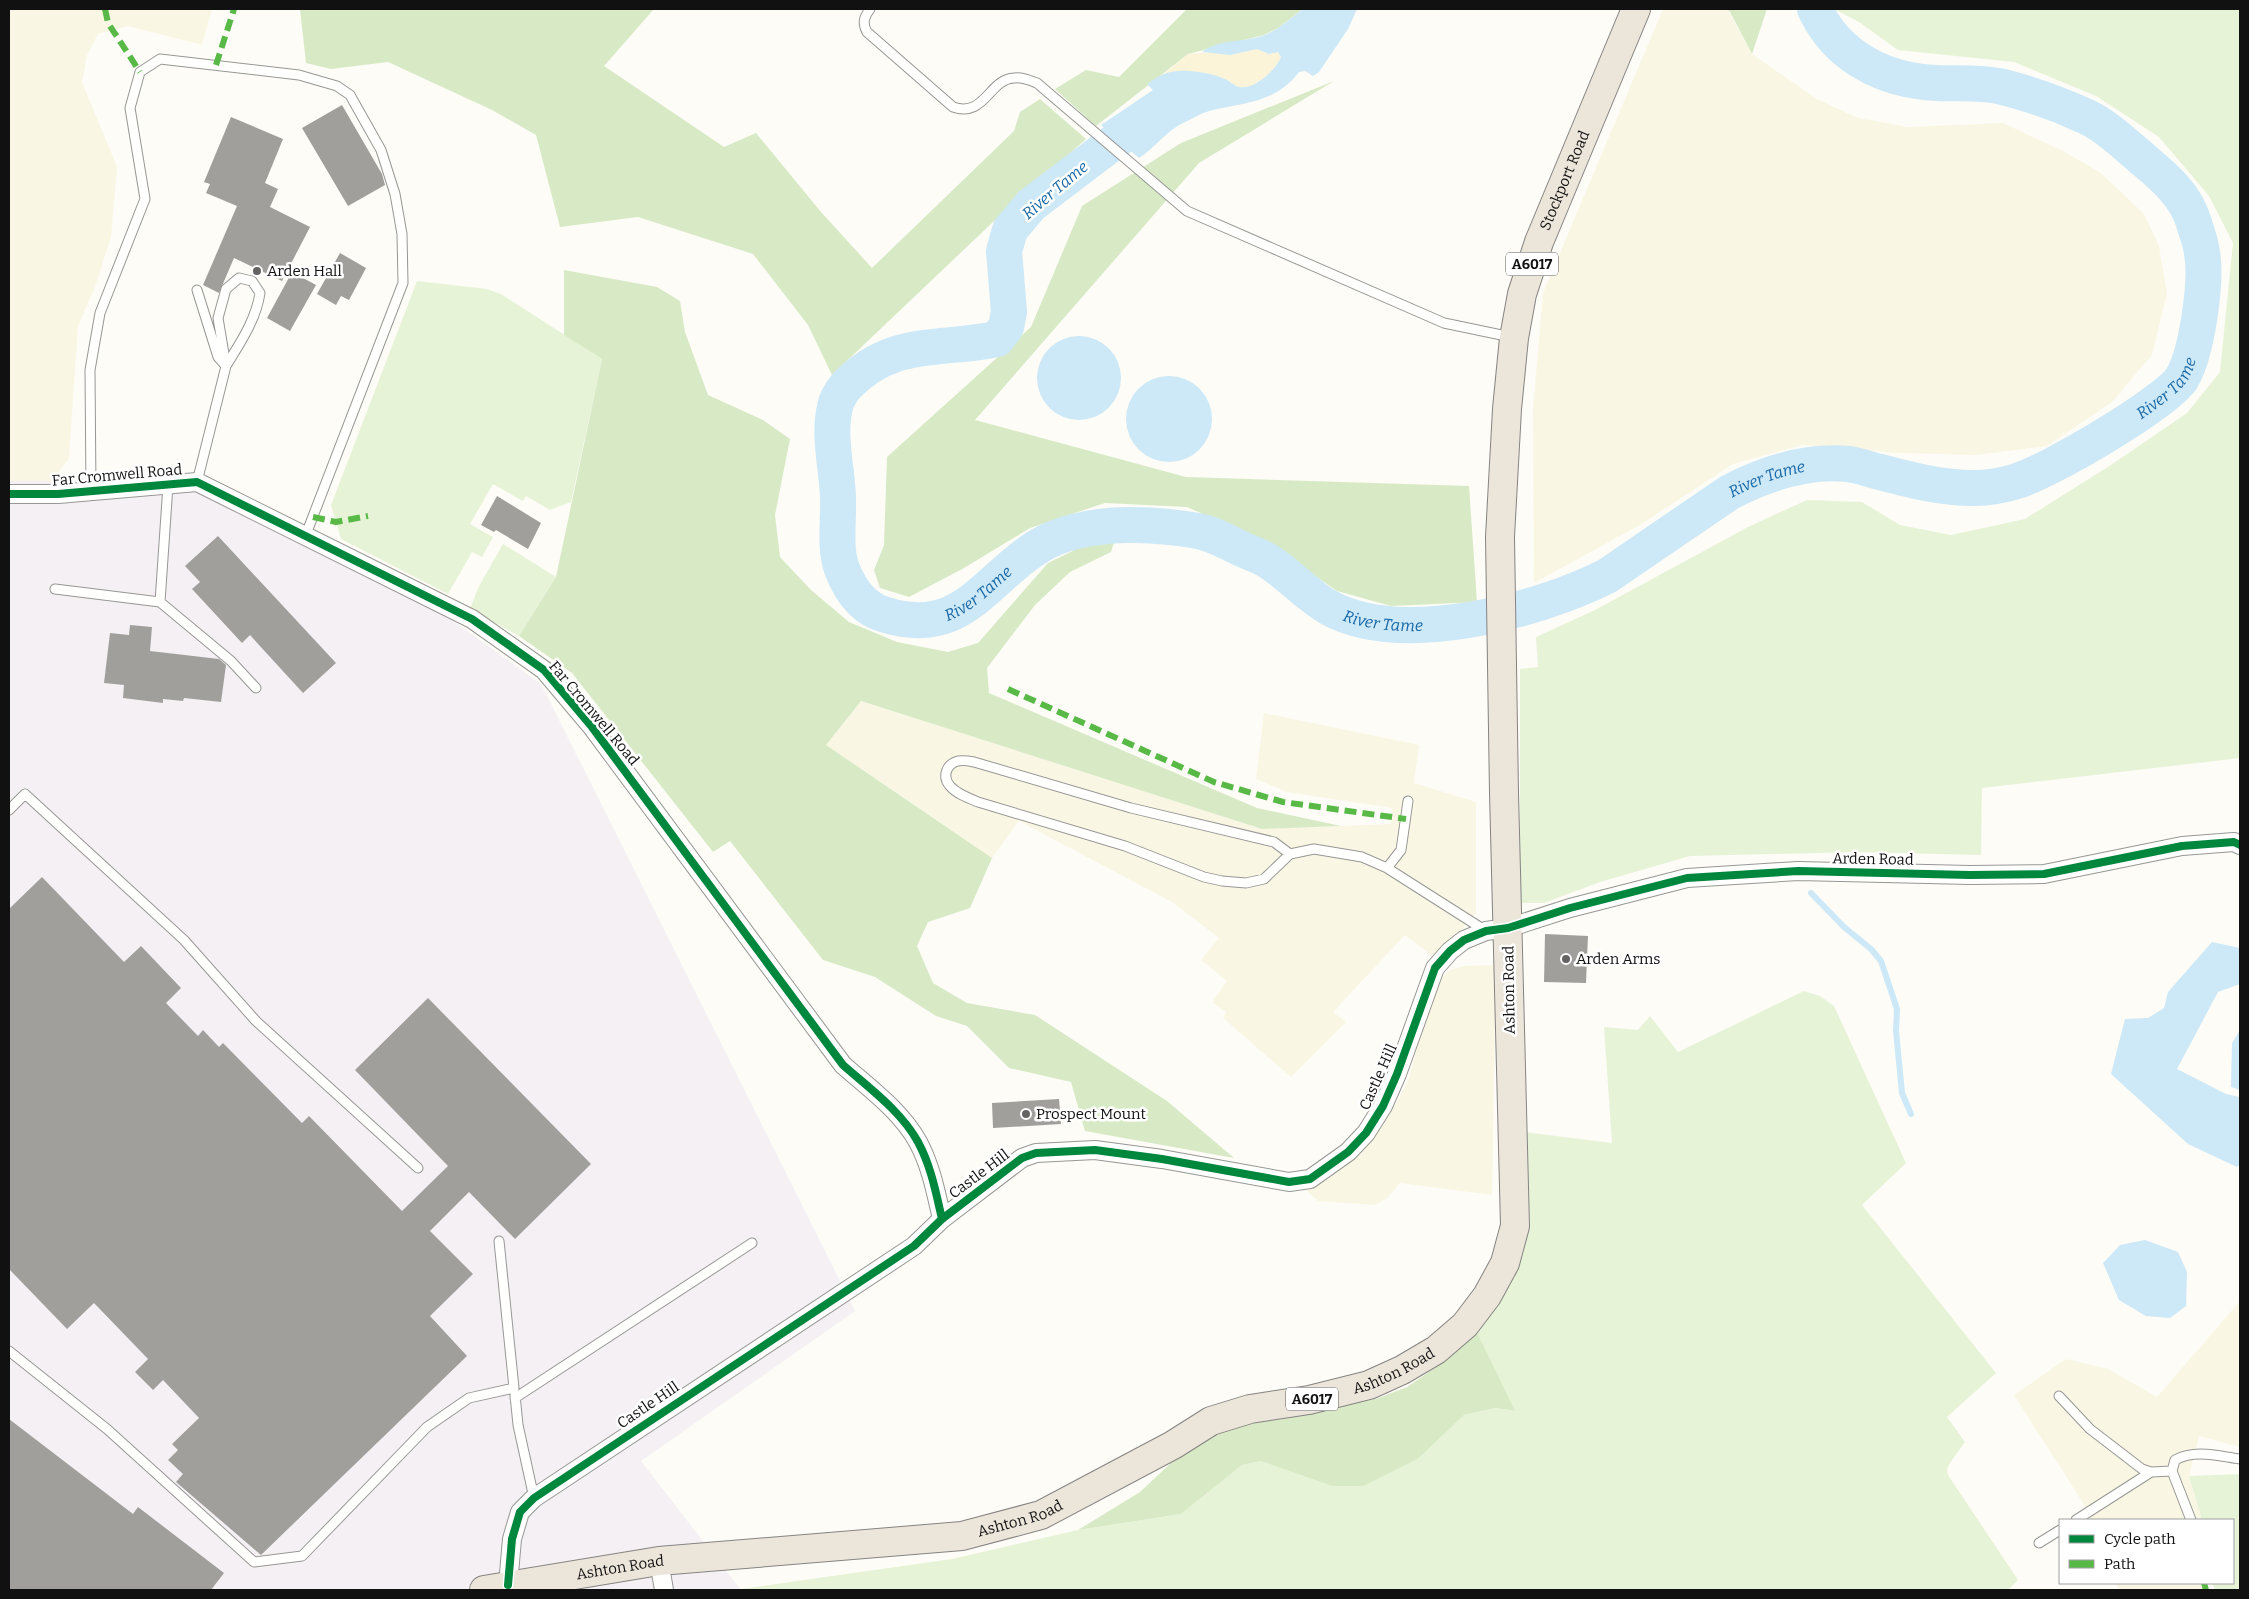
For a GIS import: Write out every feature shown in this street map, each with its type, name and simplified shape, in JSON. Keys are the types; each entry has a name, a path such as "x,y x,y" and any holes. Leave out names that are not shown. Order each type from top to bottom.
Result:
{"highway":[{"name":"Stockport Road","path":"1500,537 1507,409 1514,338 1522,294 1539,242 1636,9"},
{"name":"Ashton Road","path":"496,1587 659,1561 962,1536 1041,1515 1173,1445 1211,1421 1250,1409 1309,1400 1369,1385 1402,1370 1436,1350 1465,1325 1487,1296 1505,1262 1516,1226 1497,929 1503,650 1500,537"}],"street":[{"name":"Far Cromwell Road","path":"9,494 91,491 197,482 305,538 472,619 544,670 592,727 843,1065 894,1110 918,1141 932,1176 942,1219"},
{"name":"Arden Road","path":"1497,929 1687,878 1798,871 1970,875 2044,874 2182,846 2234,842 2240,845"},
{"name":"Castle Hill","path":"496,1587 520,1512 534,1498 914,1246 942,1219 1009,1166 1022,1158 1044,1152 1095,1150 1162,1159 1289,1182 1310,1179 1348,1152 1366,1133 1383,1106 1397,1074 1435,968 1450,951 1464,940 1497,929"},
{"path":"659,1561 664,1590"}],"lane":[{"path":"870,9 864,17 864,27 867,32 953,107 960,110 976,106 1004,80 1012,78 1037,83 1067,106 1178,201 1187,211 1444,323 1514,338"},
{"path":"91,491 90,370 100,313 144,199 130,108 140,72 160,59 299,76 337,86 350,95 380,150 395,194 398,210 402,234 403,283 305,538"},
{"path":"197,482 226,366 258,307 260,293 252,281 239,278 226,289 218,318 226,366"},
{"path":"197,290 218,358 226,366"},
{"path":"160,602 168,485"},
{"path":"55,589 160,602 232,661 256,688"},
{"path":"1290,854 1274,842 1131,808 974,762 959,760 951,764 946,770 945,775 949,785 961,794 978,802 1125,846 1204,877 1246,883 1264,878 1290,854 1314,849 1362,857 1387,868 1497,929"},
{"path":"9,810 25,794 184,940 256,1021 418,1168"},
{"path":"1387,868 1400,850 1408,801"},
{"path":"499,1241 518,1425 534,1498"},
{"path":"515,1398 752,1243"},
{"path":"9,1351 106,1429 254,1562 302,1556 427,1427 469,1398 514,1388"},
{"path":"2059,1396 2090,1429 2142,1469 2151,1472 2172,1471"},
{"path":"2190,1519 2172,1471 2175,1460 2185,1454 2196,1453 2240,1460"},
{"path":"2078,1519 2151,1472"},
{"path":"2038,1543 2059,1531"}],"shaded area":[{"path":"9,9 212,9 202,45 128,26 98,34 87,55 82,82 117,167 111,237 95,287 78,326 69,459 51,481 9,481"},
{"path":"1663,9 1727,9 1752,54 1817,99 1858,118 1908,127 2003,123 2063,151 2101,173 2144,214 2159,246 2167,293 2152,355 2112,402 2047,446 1975,455 1900,453 1802,445 1733,464 1640,525 1534,583 1533,409 1543,293"},
{"path":"165,473 441,612 541,684 855,1311 641,1461 741,1590 9,1590 9,479"},
{"path":"861,701 1262,829 1391,824 1392,808 1287,792 1256,779 1264,713 1419,745 1414,783 1476,802 1476,914 1435,958 1405,935 1333,1012 1346,1022 1291,1077 1223,1018 1226,1012 1212,1002 1227,981 1201,960 1219,938 1172,902 1019,821 992,858 826,745"},
{"path":"1496,965 1492,1195 1400,1183 1387,1198 1375,1205 1318,1201 1307,1191 1357,1154 1374,1137 1397,1102 1409,1079 1425,1011 1439,980 1450,970 1464,966"},
{"path":"2240,1301 2240,1447 2199,1436 2189,1476 2202,1519 2089,1519 2092,1517 2014,1395 2066,1359 2108,1369 2157,1397"},
{"path":"2116,1584 2206,1584 2201,1590 2120,1590"}],"green space":[{"path":"300,9 654,9 604,66 724,147 756,133 821,212 872,268 1014,131 1020,112 1040,99 1086,139 993,222 832,375 808,325 753,254 638,217 560,227 536,135 492,110 388,62 331,69 306,63"},
{"path":"1187,9 1303,9 1278,28 1264,35 1188,54 1096,126 1055,89 1086,70 1119,77"},
{"path":"1727,9 1767,9 1752,54 1730,12"},
{"path":"1834,9 2240,9 2240,758 1982,788 1981,855 1856,852 1690,856 1600,882 1544,903 1520,903 1520,669 1538,667 1536,637 1595,610 1748,527 1807,500 1862,502 1900,525 1951,535 2025,519 2111,465 2187,413 2220,372 2233,243 2209,196 2159,137 2096,96 2014,62 1898,50 1859,22"},
{"path":"1334,81 1199,163 975,420 1186,477 1469,486 1477,602 1391,606 1337,591 1268,543 1187,507 1105,503 1030,528 964,568 909,597 880,588 874,570 884,545 887,457 1031,327 1082,206 1181,143"},
{"path":"564,270 657,287 680,301 685,332 708,395 763,420 790,439 775,515 780,557 811,590 849,622 897,642 948,652 978,643 1048,563 1091,542 1115,539 1111,552 1070,572 1035,605 987,668 989,693 1257,808 1341,826 1262,829 861,701 826,745 992,858 970,908 928,922 917,946 933,983 967,1003 1035,1015 1167,1101 1234,1158 1085,1131 1071,1082 1009,1068 967,1026 936,1016 875,977 823,960 730,841 713,852 572,673 519,636 556,577 602,359 564,335"},
{"path":"417,281 487,289 501,294 602,359 571,502 550,510 526,496 523,501 493,484 470,524 493,537 482,557 472,552 448,594 341,539 331,505"},
{"path":"503,544 556,577 519,636 470,609 478,588"},
{"path":"1804,991 1820,996 1834,1006 1906,1163 1862,1205 1996,1373 1947,1417 1965,1442 1947,1469 1948,1475 2018,1580 2008,1590 734,1590 952,1559 1078,1530 1181,1514 1242,1465 1261,1461 1290,1470 1419,1458 1464,1415 1495,1408 1514,1411 1476,1330 1524,1132 1612,1143 1604,1027 1638,1030 1650,1016 1678,1052"},
{"path":"1476,1330 1515,1411 1495,1408 1464,1415 1419,1458 1363,1486 1333,1486 1261,1461 1242,1465 1181,1514 1078,1530 1140,1492 1172,1462 1200,1442 1233,1426 1263,1418 1376,1399 1407,1387 1442,1363"},
{"path":"2240,1474 2240,1590 2215,1590 2212,1584 2234,1584 2234,1519 2202,1519 2189,1476"}],"sand":[{"path":"1257,49 1269,54 1278,52 1281,57 1264,78 1245,87 1239,87 1218,76 1203,73 1187,71 1164,74 1188,54 1217,52 1230,55"}],"water":[{"path":"1303,9 1357,9 1348,29 1319,72 1313,76 1305,71 1299,72 1291,82 1271,95 1249,103 1209,111 1199,115 1172,130 1139,158 1101,125 1153,90 1147,84 1171,72 1203,72 1225,79 1239,87 1245,87 1258,82 1278,62 1281,57 1278,52 1269,54 1257,49 1230,55 1202,52 1224,43 1270,33"},
{"path":"1079,336 1095,339 1109,348 1118,362 1121,378 1118,394 1109,408 1095,417 1079,420 1063,417 1049,408 1040,394 1037,378 1040,362 1049,348 1063,339"},
{"path":"1169,376 1193,383 1205,395 1212,419 1205,443 1193,455 1169,462 1145,455 1133,443 1126,419 1133,395 1145,383"},
{"path":"2212,942 2240,948 2240,984 2218,992 2177,1069 2226,1094 2240,1097 2240,1164 2237,1167 2188,1144 2111,1074 2125,1019 2148,1018 2164,1008 2168,992"},
{"path":"2240,1030 2240,1090 2231,1087 2232,1043"},
{"path":"2145,1240 2178,1252 2187,1272 2186,1306 2170,1318 2146,1316 2119,1300 2103,1263 2120,1245"}],"building":[{"path":"342,105 382,174 385,185 348,206 302,128"},
{"path":"231,117 283,139 265,183 278,189 270,207 310,227 282,281 234,258 219,293 203,285 237,206 206,193 210,184 204,182"},
{"path":"340,253 366,268 349,300 341,296 336,305 317,294"},
{"path":"292,272 316,285 290,331 267,318"},
{"path":"497,496 541,523 528,549 496,530 494,532 481,525"},
{"path":"218,536 336,663 303,693 250,635 242,643 192,589 200,582 185,566"},
{"path":"130,625 152,627 150,651 219,659 226,665 221,702 184,698 183,701 163,699 163,703 123,698 124,685 104,683 110,633 129,635"},
{"path":"42,877 124,962 141,946 181,988 166,1003 198,1036 203,1030 219,1047 223,1043 302,1123 309,1116 402,1211 448,1166 355,1070 428,998 591,1164 515,1239 469,1192 430,1231 473,1274 430,1316 467,1356 261,1555 176,1482 183,1474 168,1460 178,1450 172,1444 199,1418 163,1380 153,1390 135,1372 148,1359 94,1303 67,1329 9,1269 9,909"},
{"name":"Arden Arms","path":"1545,934 1588,936 1586,983 1544,982"},
{"name":"Prospect Mount","path":"1059,1099 1061,1124 993,1128 992,1103"},
{"path":"9,1419 133,1514 138,1507 224,1573 211,1590 9,1590"}],"waterway":[{"name":"River Tame","path":"1157,112 1031,205 1010,230 1004,251 1009,312 1006,327 997,339 917,349 881,360 863,371 846,386 836,402 832,429 838,497 838,552 842,569 853,591 858,598 878,612 913,620 936,618 956,611 973,600 1025,556 1046,542 1077,531 1100,527 1141,525 1170,527 1216,536 1265,559 1320,602 1358,619 1392,624 1430,624 1469,620 1507,612 1544,601 1607,576 1730,492 1758,479 1787,469 1817,464 1848,464 1938,485 1961,488 2001,485 2032,475 2079,451 2131,419 2172,389 2182,378 2192,352 2200,317 2203,281 2200,241 2185,202 2173,187 2110,131 2095,121 2067,108 2035,96 1995,85 1918,81 1881,71 1865,63 1836,41 1824,26 1815,9"},
{"path":"1811,893 1844,927 1871,949 1881,961 1897,1009 1896,1031 1902,1093 1911,1114"}],"marked path":[{"path":"105,9 108,23 140,72"},
{"path":"216,65 234,9"},
{"path":"313,517 336,522 368,516"},
{"path":"1008,689 1214,782 1283,802 1406,819"},
{"path":"2204,1584 2206,1590"}],"cycle path":[{"path":"9,494 58,494 197,482 472,619 544,670 592,727 843,1065 884,1100 911,1131 926,1160 933,1180 942,1219"},
{"path":"508,1585 512,1539 520,1512 534,1498 914,1246 942,1219 1022,1158 1036,1153 1095,1150 1162,1159 1289,1182 1310,1179 1348,1152 1366,1133 1383,1106 1397,1074 1435,968 1450,951 1464,940 1486,931 1508,928 1570,908 1687,878 1798,871 1970,875 2044,874 2182,846 2234,842 2240,845"}],"place":[{"name":"Arden Hall","path":"257,271"},
{"name":"Arden Arms","path":"1566,959"},
{"name":"Prospect Mount","path":"1026,1114"}]}
